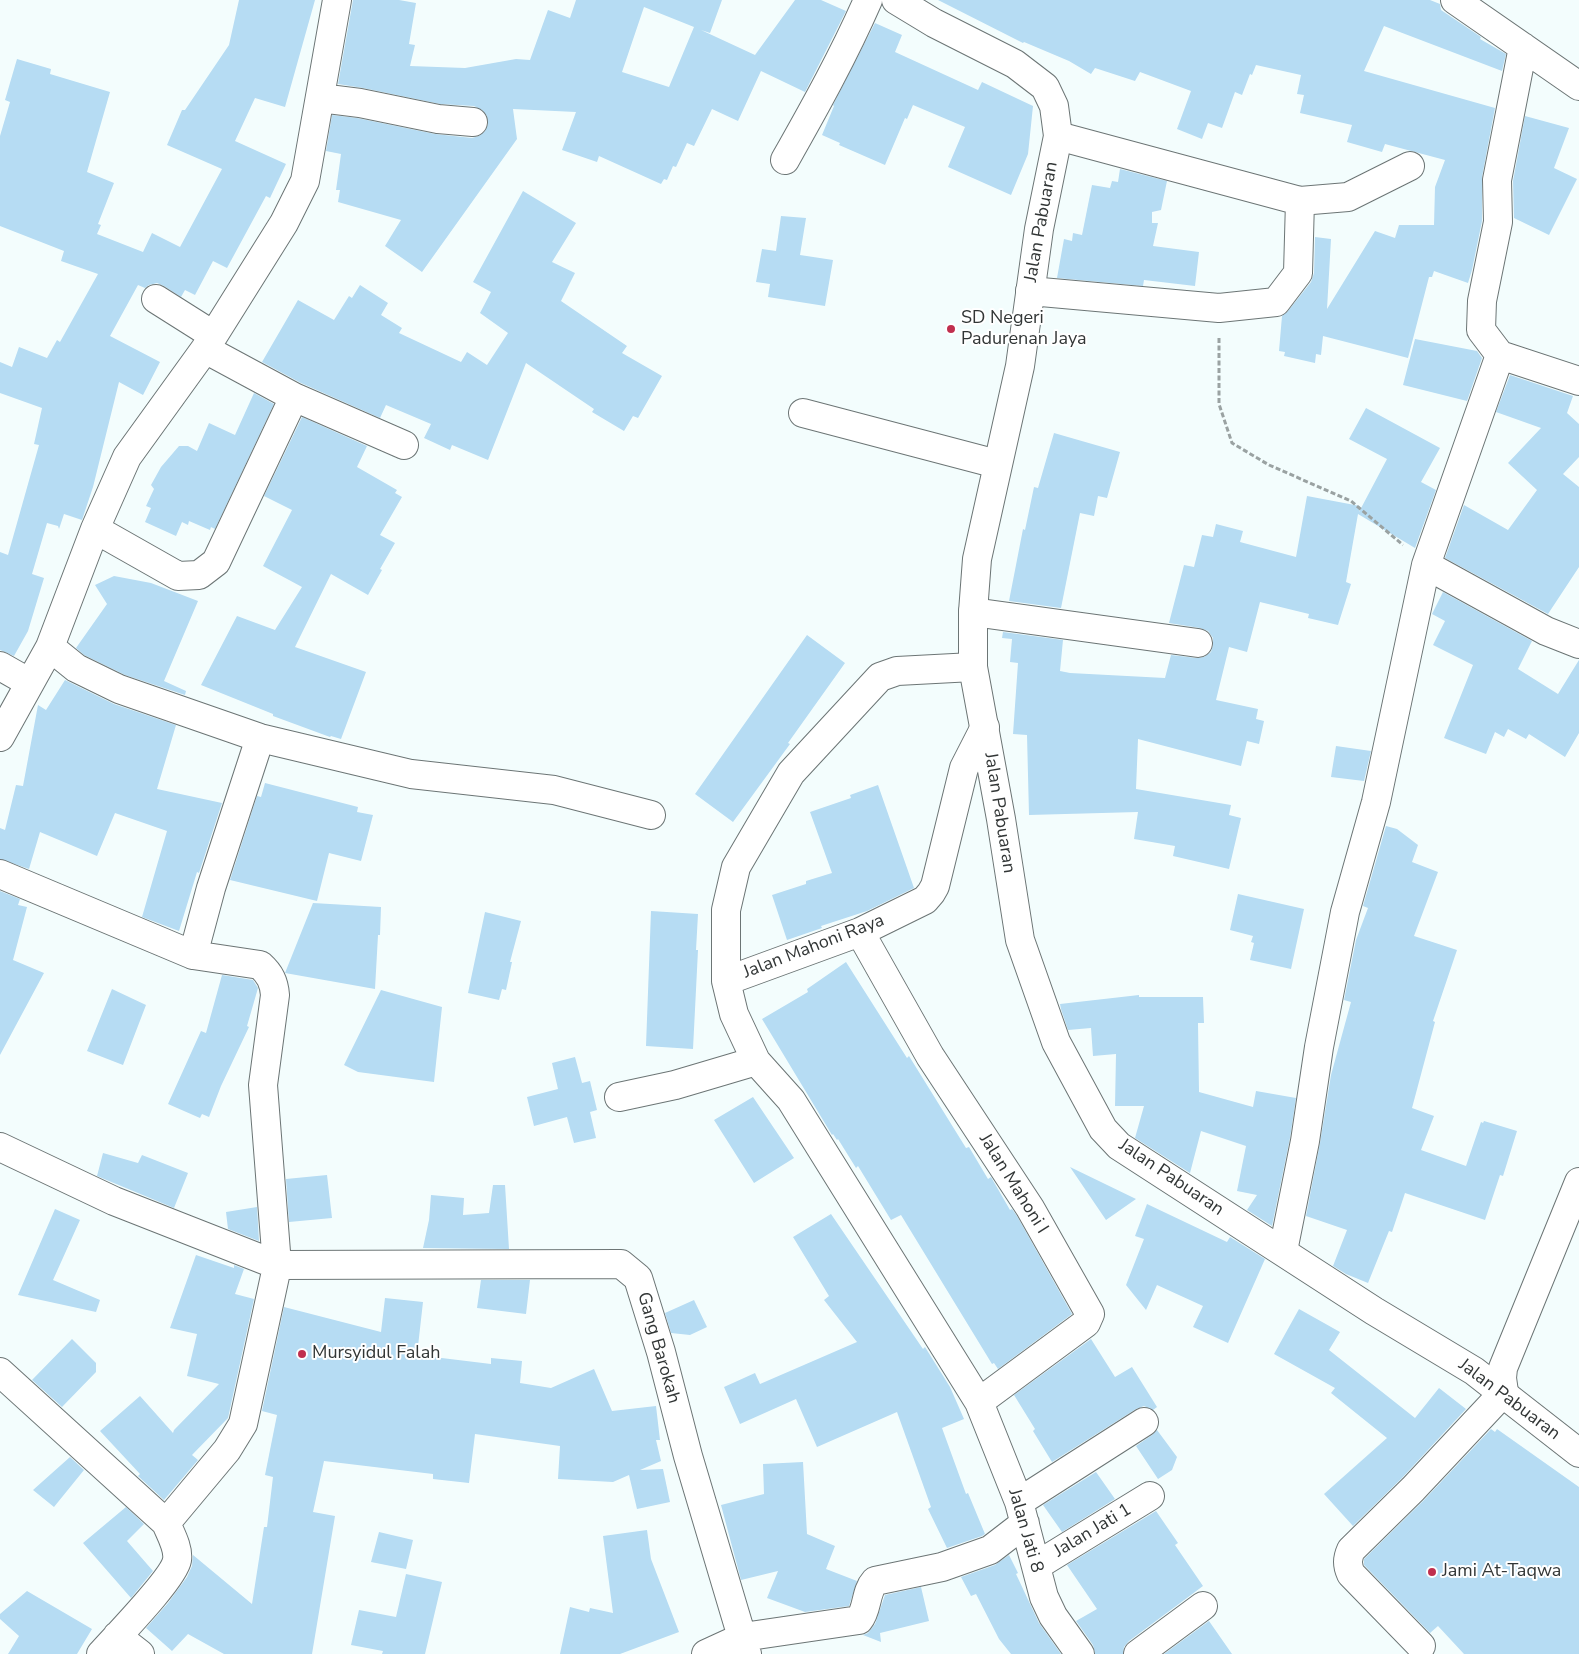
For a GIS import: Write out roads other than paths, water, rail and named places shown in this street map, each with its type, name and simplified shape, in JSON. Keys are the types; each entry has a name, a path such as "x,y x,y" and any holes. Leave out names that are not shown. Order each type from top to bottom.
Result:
{"street":[{"path":"0,737 50,647 95,529 127,458 209,342 284,223 305,182 337,0"},
{"path":"785,160 827,87 850,42 868,0"},
{"name":"Jalan Pabuaran","path":"896,0 934,23 1015,64 1045,87 1054,106 1058,136 1039,229 1020,366 977,558 973,612 973,667 1020,940 1056,1042 1103,1129 1119,1146 1374,1311 1474,1371 1504,1392 1579,1453"},
{"path":"1455,0 1579,86"},
{"path":"1522,47 1497,180 1498,222 1482,301 1481,330 1500,355 1579,381"},
{"path":"320,98 360,103 438,119 473,122"},
{"path":"1058,136 1300,201 1348,197 1410,166"},
{"path":"1030,291 1218,308 1276,302 1298,273 1300,201"},
{"path":"156,298 209,342 294,397 404,445"},
{"path":"1283,1251 1305,1142 1320,1046 1345,912 1376,802 1426,565 1500,355"},
{"path":"95,529 178,576 199,574 216,562 294,397"},
{"path":"803,413 997,464"},
{"path":"1426,565 1546,631 1579,644"},
{"path":"973,612 1198,643"},
{"path":"50,647 76,668 119,690 260,738 411,774 554,790 651,815"},
{"path":"0,666 30,683"},
{"name":"Jalan Jati 8","path":"973,667 897,671 880,677 791,773 736,867 726,910 726,981 734,1014 756,1061 791,1100 979,1402 1022,1512 1044,1597 1053,1616 1080,1654"},
{"name":"Jalan Mahoni Raya","path":"726,981 860,932 925,900 931,893 940,866 964,768 985,728"},
{"path":"193,955 210,888 260,738"},
{"path":"0,874 193,955 260,965 268,972 275,986 263,1085 277,1265 244,1424 227,1450 166,1523"},
{"name":"Jalan Mahoni I","path":"860,932 930,1056 1030,1208 1090,1314 1086,1323 979,1402"},
{"path":"619,1097 675,1085 756,1061"},
{"path":"0,1147 114,1201 277,1265"},
{"path":"1420,1646 1351,1574 1347,1562 1348,1556 1351,1550 1413,1489 1504,1392 1503,1368 1579,1182"},
{"name":"Gang Barokah","path":"277,1265 621,1264 638,1278 661,1352 688,1456 745,1646"},
{"path":"0,1372 166,1523 176,1550 177,1559 174,1568 109,1645 140,1654"},
{"path":"706,1654 822,1626 859,1620 864,1614 869,1591 876,1581 942,1567 990,1550 1022,1512 1144,1422"},
{"name":"Jalan Jati 1","path":"1036,1566 1150,1496"},
{"path":"1138,1654 1203,1606"}],"place":[{"name":"SD Negeri Padurenan Jaya","path":"951,329"},
{"name":"Mursyidul Falah","path":"302,1354"},
{"name":"Jami At-Taqwa","path":"1432,1572"}]}
